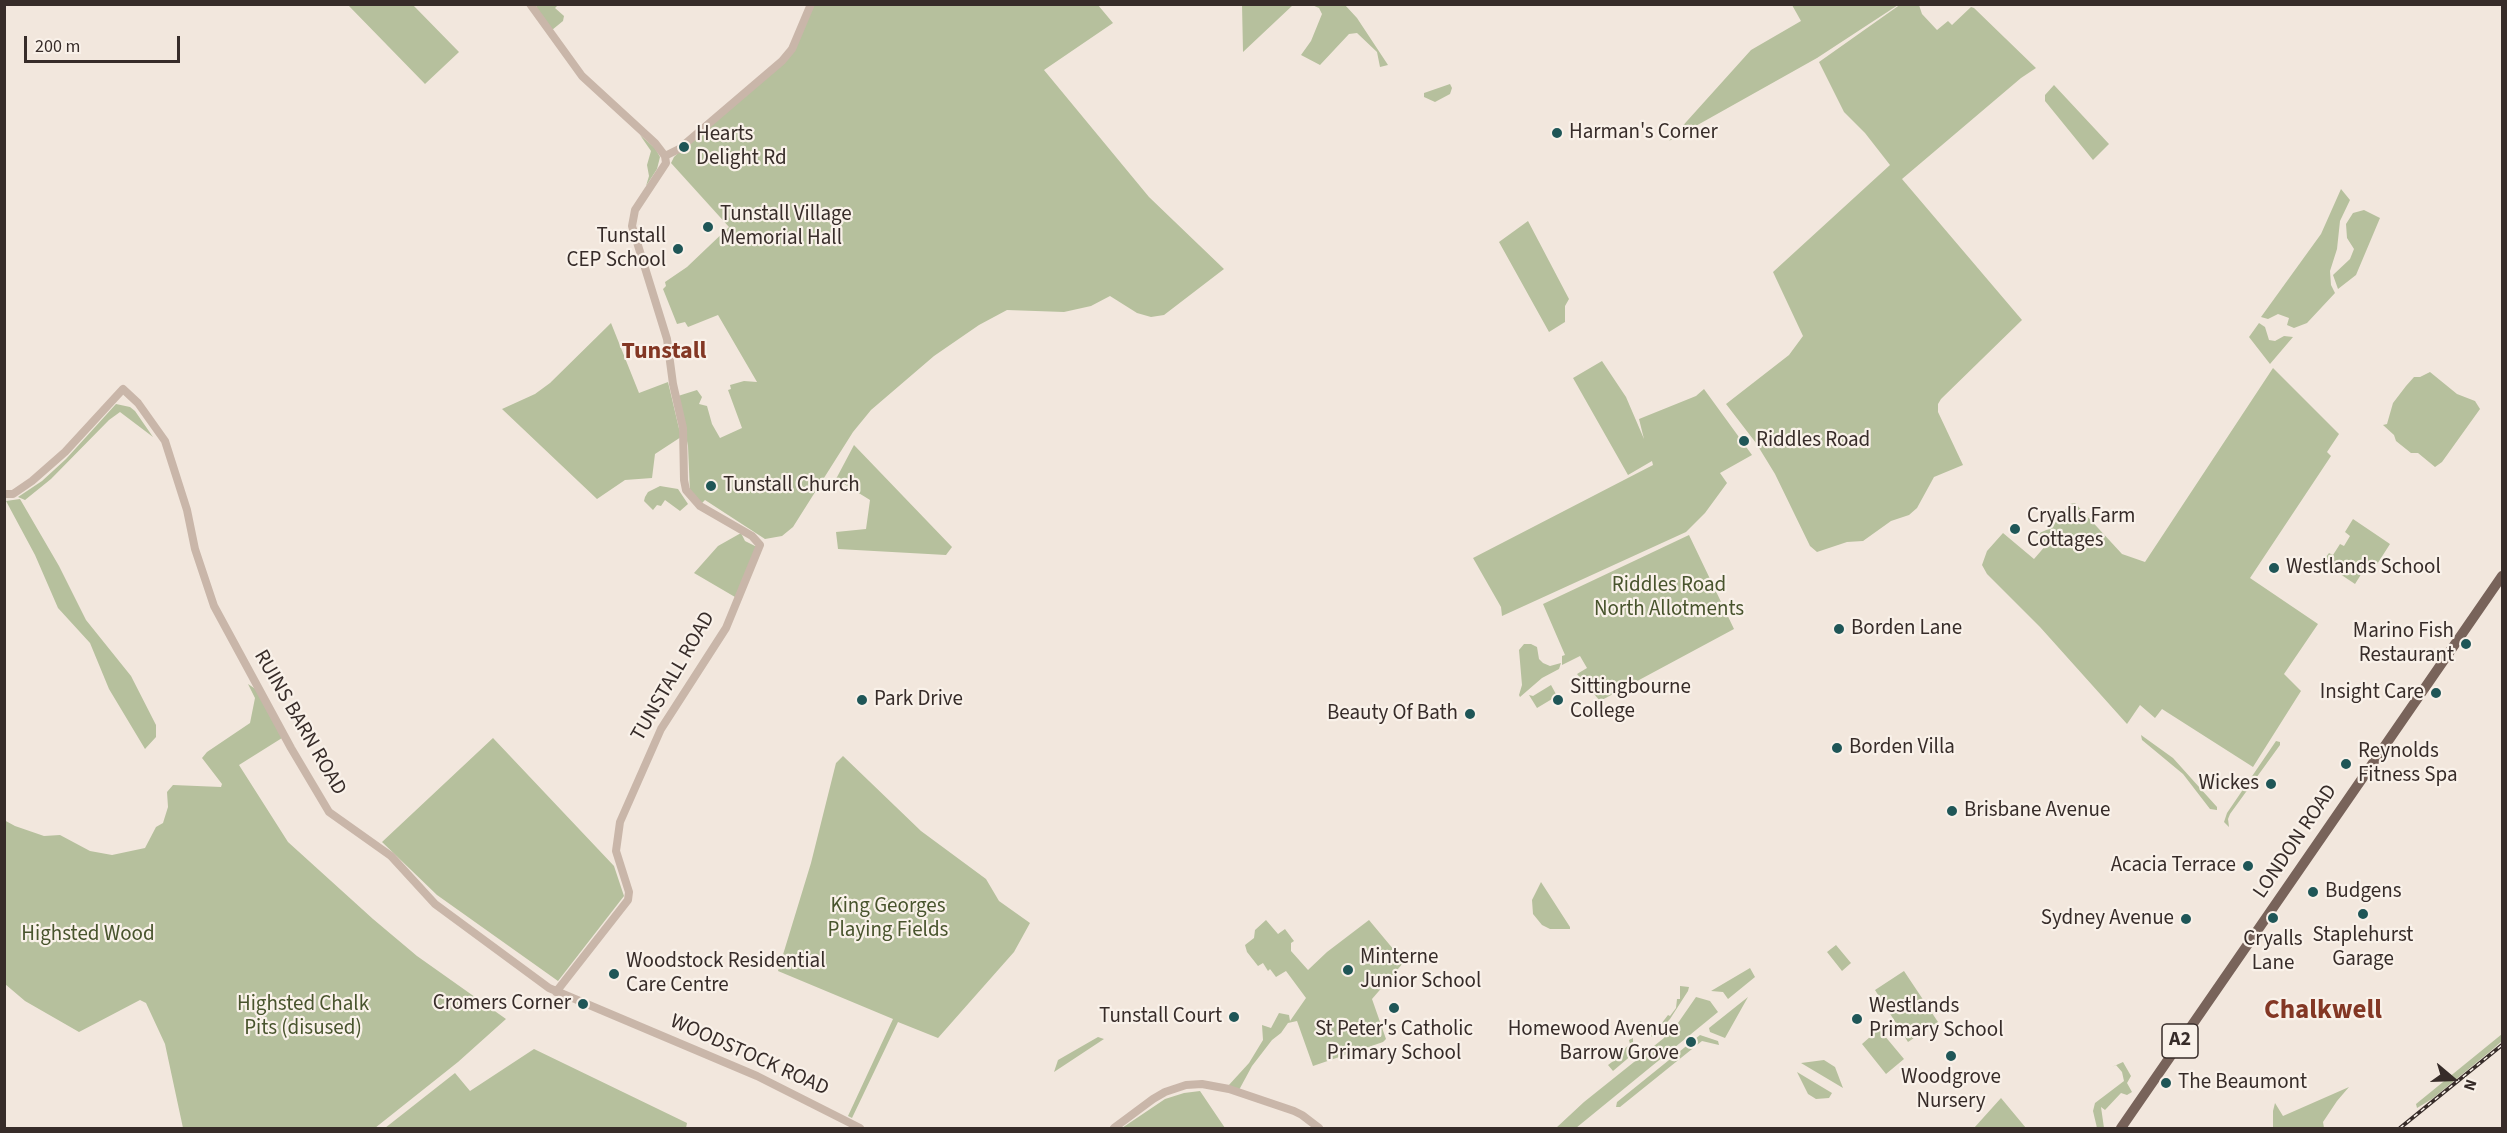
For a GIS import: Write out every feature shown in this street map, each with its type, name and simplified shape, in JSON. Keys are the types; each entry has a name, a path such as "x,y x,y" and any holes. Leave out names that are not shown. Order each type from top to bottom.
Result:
{"main road":[{"name":"LONDON ROAD","path":"2121,1128 2502,576"}],"street":[{"path":"530,4 582,76 655,142 665,156 679,149 782,61 795,42 811,4"},
{"name":"TUNSTALL ROAD","path":"556,992 628,900 629,892 616,851 620,822 661,729 726,628 760,545 752,536 700,507 686,490 683,428 673,384 667,339 632,226 634,210 666,163 665,156"},
{"name":"RUINS BARN ROAD","path":"4,494 13,494 32,481 65,452 123,389 138,403 165,441 187,510 195,549 214,606 291,748 329,812 392,856 435,904 556,992"},
{"name":"WOODSTOCK ROAD","path":"556,992 757,1076 860,1128"},
{"path":"1114,1128 1153,1099 1186,1085 1213,1085 1243,1094 1302,1115 1319,1128"}],"green space":[{"path":"815,4 1098,5 1113,23 1044,70 1149,197 1224,269 1164,315 1151,317 1137,313 1110,296 1091,306 1064,312 1007,310 979,325 934,356 871,410 853,432 793,527 782,536 765,539 705,500 702,503 690,492 688,446 678,396 697,390 702,397 699,404 707,406 712,424 720,438 742,428 728,390 731,389 730,385 744,381 757,382 718,315 688,327 685,322 677,324 663,289 666,286 665,282 687,267 729,227 671,163 674,157 708,124 777,67"},
{"path":"1242,4 1293,4 1293,5 1243,52"},
{"path":"1901,4 1919,5 1922,14 1937,30 1948,21 1952,25 1971,7 1974,8 2036,68 2021,78 1902,179 2022,320 1938,404 1938,412 1963,465 1934,477 1917,508 1909,515 1891,521 1863,541 1847,542 1817,552 1810,546 1775,474 1756,443 1726,404 1789,355 1803,336 1773,272 1890,165 1865,133 1844,112 1819,62"},
{"path":"348,5 413,5 459,52 425,84"},
{"path":"536,5 558,5 555,8 564,16 563,21 552,30 538,14"},
{"path":"1312,5 1345,5 1357,18 1388,65 1380,67 1377,52 1357,33 1349,34 1320,65 1301,55 1311,41 1322,14 1319,8"},
{"path":"1792,5 1898,5 1817,58 1669,141 1751,50 1801,21"},
{"path":"1450,84 1452,88 1450,94 1435,102 1424,97 1424,93"},
{"path":"2054,85 2109,144 2093,160 2045,101 2045,95"},
{"path":"640,135 655,148 660,157 657,169 646,186 649,176 647,165 651,151"},
{"path":"2341,189 2350,200 2340,221 2337,249 2330,271 2331,285 2335,293 2307,323 2294,328 2287,325 2289,318 2278,314 2268,319 2261,317 2321,234"},
{"path":"2364,210 2380,218 2356,275 2338,289 2333,275 2350,259 2354,249 2347,238 2346,224 2353,213"},
{"path":"1528,221 1569,299 1565,306 1565,322 1549,332 1499,242"},
{"path":"611,323 639,393 668,382 681,437 655,454 652,478 625,480 597,499 502,409 535,394 550,383"},
{"path":"2259,323 2265,327 2269,340 2275,341 2284,336 2293,337 2270,364 2249,337"},
{"path":"1602,361 1626,397 1644,439 1639,419 1696,396 1704,389 1752,455 1720,473 1727,483 1705,513 1686,532 1502,616 1501,607 1473,558 1653,465 1652,461 1628,475 1573,378"},
{"path":"2273,368 2339,434 2327,452 2331,456 2250,578 2318,624 2284,674 2301,691 2253,767 2162,709 2155,718 2140,705 2127,724 2040,627 1987,574 1982,565 1987,551 2003,533 2034,559 2047,544 2037,534 2051,528 2070,504 2075,503 2122,554 2145,562"},
{"path":"2430,372 2457,394 2475,401 2480,409 2442,462 2435,467 2418,453 2411,453 2396,441 2394,435 2383,425 2387,424 2393,403 2406,386 2414,377"},
{"path":"116,404 130,407 135,411 153,437 120,412 109,420 51,479 25,500 18,497 42,481 66,459"},
{"path":"854,445 952,547 946,555 838,549 836,532 866,529 870,500 836,479"},
{"path":"660,486 678,489 688,504 680,511 665,500 661,506 657,505 653,510 644,501 645,497 648,492"},
{"path":"20,499 59,566 86,620 131,676 156,725 156,737 145,749 109,689 90,643 58,608 35,555 6,501"},
{"path":"2353,519 2390,544 2374,569 2367,565 2355,584 2322,562 2329,553 2333,555 2340,544 2344,546 2350,536 2345,532"},
{"path":"741,533 745,541 757,547 735,597 694,573 718,546"},
{"name":"Riddles Road North Allotments","path":"1689,535 1734,629 1600,701 1577,674 1587,668 1580,656 1562,665 1562,656 1565,655 1543,604"},
{"path":"1524,644 1537,647 1539,659 1543,663 1550,666 1561,663 1559,669 1542,678 1520,697 1522,685 1519,650"},
{"name":"Highsted Chalk Pits (disused)","path":"248,684 257,690 282,738 239,765 288,842 417,956 506,1019 458,1062 375,1128 183,1128 165,1044 146,1003 140,1000 79,1032 25,1001 5,984 4,820 44,836 60,835 90,851 112,855 145,848 156,827 163,823 168,807 167,792 173,785 221,787 222,784 202,758 207,752 250,723 255,698"},
{"path":"1551,685 1557,696 1537,708 1529,695 1533,696"},
{"path":"2141,735 2173,758 2217,807 2217,810 2210,809 2183,774 2142,740"},
{"path":"493,738 614,866 624,896 558,981 437,895 382,842"},
{"path":"2276,741 2280,742 2280,745 2230,814 2229,827 2224,822 2227,813"},
{"name":"King Georges Playing Fields","path":"843,756 921,831 986,879 999,901 1030,923 1014,952 938,1038 898,1022 852,1118 848,1116 893,1019 778,971 811,863 836,763"},
{"path":"1541,882 1570,929 1550,929 1542,925 1533,914 1532,900"},
{"path":"1266,920 1278,934 1285,929 1294,941 1291,943 1291,951 1308,970 1327,952 1369,920 1404,962 1372,999 1386,1039 1383,1042 1313,1066 1297,1021 1288,1023 1252,1066 1239,1090 1228,1086 1249,1063 1263,1040 1262,1025 1271,1028 1279,1013 1289,1015 1290,1021 1306,998 1286,971 1276,977 1263,963 1258,966 1247,952 1245,945 1254,938 1255,930"},
{"path":"1836,945 1851,963 1842,971 1827,952"},
{"path":"1750,968 1755,977 1728,999 1723,992 1711,991"},
{"path":"1904,971 1938,1022 1908,1042 1875,990"},
{"path":"1680,986 1689,987 1688,991 1670,1019 1653,1037 1641,1032 1636,1024 1641,1021 1646,1029 1658,1028 1668,1015 1670,1016 1676,1008 1677,999 1680,999"},
{"path":"1696,997 1710,1001 1718,1012 1576,1128 1556,1128 1584,1102 1664,1038 1675,1023 1678,1023"},
{"path":"1748,997 1725,1038 1710,1032 1709,1028"},
{"path":"1879,1029 1904,1059 1886,1074 1862,1044"},
{"path":"2502,1034 2502,1041 2493,1049 2432,1099 2417,1108 2416,1104"},
{"path":"1700,1035 1718,1041 1719,1045 1702,1041 1620,1107 1616,1107 1617,1102"},
{"path":"1098,1037 1104,1039 1054,1072 1058,1060"},
{"path":"1633,1038 1633,1054 1613,1071 1608,1065 1620,1056 1619,1054 1630,1044 1629,1040"},
{"path":"534,1049 687,1123 686,1128 385,1128 455,1073 470,1091"},
{"path":"1824,1060 1835,1067 1843,1088 1801,1063"},
{"path":"2123,1062 2131,1076 2127,1083 2132,1092 2127,1095 2121,1093 2105,1110 2101,1107 2104,1128 2097,1128 2093,1111 2095,1103 2124,1081 2122,1072 2116,1065"},
{"path":"1797,1072 1832,1093 1829,1098 1816,1099 1808,1094"},
{"path":"2349,1087 2323,1122 2324,1128 2273,1128 2275,1103 2283,1116"},
{"path":"1200,1091 1225,1128 1122,1128 1165,1099"},
{"path":"2001,1098 2026,1128 1974,1128"}],"railway":[{"path":"2400,1128 2502,1045"}],"place":[{"name":"Harman's Corner","path":"1557,133"},
{"name":"Hearts Delight Rd","path":"684,147"},
{"name":"Tunstall Village Memorial Hall","path":"708,227"},
{"name":"Tunstall CEP School","path":"678,249"},
{"name":"Riddles Road","path":"1744,441"},
{"name":"Tunstall Church","path":"711,486"},
{"name":"Cryalls Farm Cottages","path":"2015,529"},
{"name":"Westlands School","path":"2274,568"},
{"name":"Borden Lane","path":"1839,629"},
{"name":"Marino Fish Restaurant","path":"2466,644"},
{"name":"Insight Care","path":"2436,693"},
{"name":"Park Drive","path":"862,700"},
{"name":"Sittingbourne College","path":"1558,700"},
{"name":"Beauty Of Bath","path":"1470,714"},
{"name":"Borden Villa","path":"1837,748"},
{"name":"Reynolds Fitness Spa","path":"2346,764"},
{"name":"Wickes","path":"2271,784"},
{"name":"Brisbane Avenue","path":"1952,811"},
{"name":"Acacia Terrace","path":"2248,866"},
{"name":"Budgens","path":"2313,892"},
{"name":"Staplehurst Garage","path":"2363,914"},
{"name":"Cryalls Lane","path":"2273,918"},
{"name":"Sydney Avenue","path":"2186,919"},
{"name":"Minterne Junior School","path":"1348,970"},
{"name":"Woodstock Residential Care Centre","path":"614,974"},
{"name":"Cromers Corner","path":"583,1004"},
{"name":"St Peter's Catholic Primary School","path":"1394,1008"},
{"name":"Tunstall Court","path":"1234,1017"},
{"name":"Westlands Primary School","path":"1857,1019"},
{"name":"Homewood Avenue Barrow Grove","path":"1691,1042"},
{"name":"Woodgrove Nursery","path":"1951,1056"},
{"name":"The Beaumont","path":"2166,1083"}],"district":[{"name":"Tunstall","path":"664,353"},
{"name":"Chalkwell","path":"2323,1012"}],"park label":[{"name":"Highsted Wood","path":"88,935"}]}
